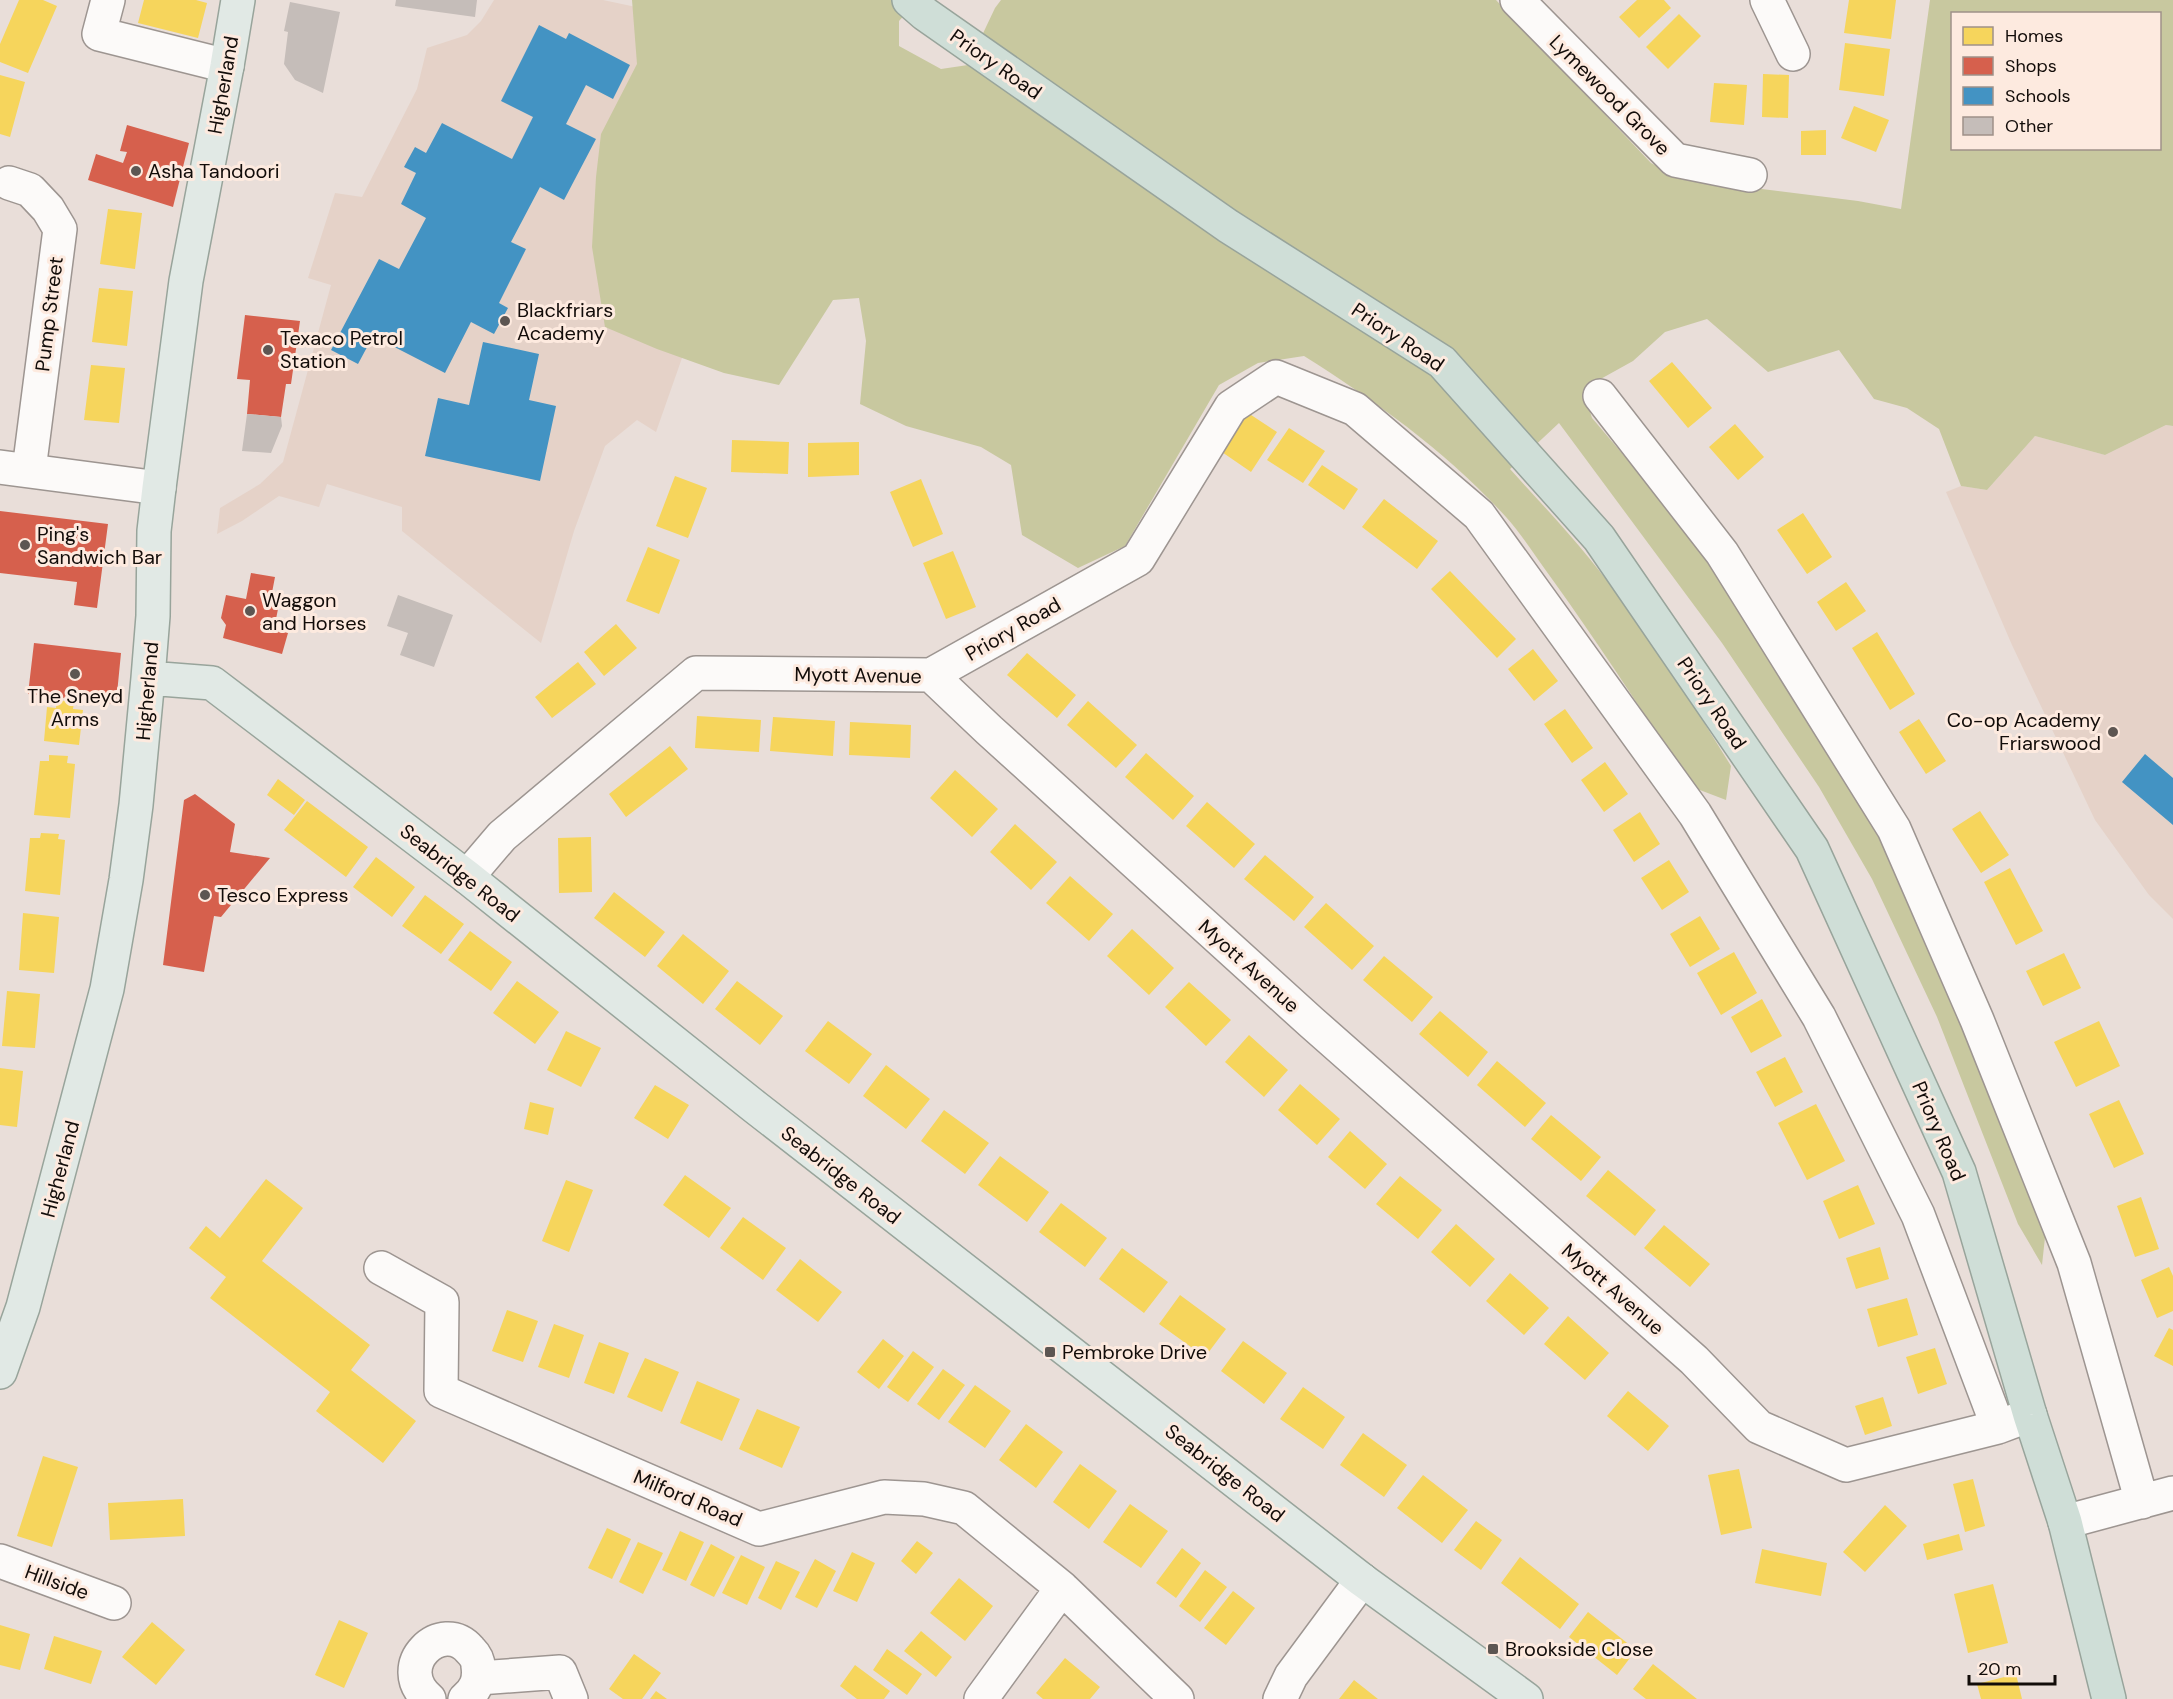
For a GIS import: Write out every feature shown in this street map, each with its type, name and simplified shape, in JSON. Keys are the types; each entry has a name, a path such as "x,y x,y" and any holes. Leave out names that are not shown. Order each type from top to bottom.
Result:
{"highway":[{"name":"Priory Road","path":"909,0 925,14 1228,226 1442,362 1599,538 1812,849 1959,1172 2030,1415 2065,1522 2109,1699"}],"main road":[{"name":"Higherland","path":"0,1372 26,1296 106,989 131,848 153,616 154,531 159,488 186,281 238,0"},
{"name":"Seabridge Road","path":"148,678 212,683 467,877 782,1129 1362,1580 1526,1699"}],"street":[{"path":"108,0 99,34 227,66"},
{"name":"Lymewood Grove","path":"1517,0 1675,160 1750,175"},
{"path":"1767,0 1793,54"},
{"name":"Pump Street","path":"9,183 30,190 48,209 60,229 15,469"},
{"name":"Priory Road","path":"931,675 1138,559 1231,407 1276,377 1355,410 1479,515 1695,814 1820,1017 1913,1205 1998,1427"},
{"path":"1600,396 1722,553 1894,829 1977,1020 2074,1263 2142,1502"},
{"path":"15,469 159,488"},
{"name":"Myott Avenue","path":"467,877 502,836 696,673 931,675 1311,1022 1694,1360 1759,1427 1846,1465 1998,1427 2030,1415"},
{"name":"Milford Road","path":"381,1268 442,1302 441,1391 759,1529 884,1497 924,1499 964,1508 1062,1588 1177,1699"},
{"path":"2065,1522 2173,1493"},
{"name":"Hillside","path":"0,1561 114,1603"},
{"path":"1280,1699 1292,1676 1362,1580"},
{"path":"981,1699 1062,1588"},
{"path":"429,1699 417,1684 416,1662 421,1652 431,1643 442,1640 458,1641 468,1647 478,1662 472,1688 560,1672 571,1699"}],"shaded area":[{"name":"Blackfriars Academy","path":"494,0 603,0 744,30 682,358 656,432 637,420 605,446 574,531 541,643 402,531 402,507 327,484 319,507 279,496 242,521 217,534 220,508 260,484 283,462 331,285 308,278 335,193 362,197 417,89 427,48 467,35 481,21"},
{"name":"Co-op Academy Friarswood","path":"2166,425 2173,426 2173,919 2149,895 2095,820 2012,645 1946,492 1961,486 1987,490 2035,436 2105,455"}],"green space":[{"path":"632,0 918,0 899,21 899,46 941,69 968,65 1001,0 1496,0 1651,163 1681,179 1858,201 1901,209 1930,0 2173,0 2173,426 2166,425 2105,455 2035,436 1987,490 1961,486 1939,429 1907,408 1874,399 1839,350 1768,372 1707,319 1665,332 1633,361 1597,381 1584,392 1592,418 1638,472 1700,552 1809,709 1872,817 2047,1219 2042,1265 2018,1224 1937,1017 1872,879 1819,787 1722,643 1559,423 1510,469 1570,535 1609,583 1681,686 1731,766 1726,800 1692,787 1588,630 1506,517 1460,471 1411,430 1304,356 1258,363 1219,385 1125,546 1078,568 1022,535 1011,465 981,447 906,426 860,404 866,341 859,298 833,300 779,385 724,373 605,327 592,247 601,134 637,64"}],"building: Homes":[{"path":"19,0 43,0 57,6 28,73 0,62 0,44"},
{"path":"144,0 196,0 207,3 198,38 138,23"},
{"path":"1637,0 1664,0 1671,8 1639,38 1619,17"},
{"path":"1849,0 1896,0 1891,39 1844,33"},
{"path":"1679,14 1701,36 1668,69 1646,47"},
{"path":"1845,43 1890,49 1884,96 1839,90"},
{"path":"1763,74 1789,75 1788,118 1762,117"},
{"path":"0,75 25,82 10,137 0,134"},
{"path":"1714,83 1747,85 1744,125 1710,122"},
{"path":"1854,106 1889,120 1876,152 1841,138"},
{"path":"1826,130 1826,155 1801,155 1801,131"},
{"path":"108,209 142,213 135,269 100,264"},
{"path":"99,288 133,291 127,346 92,342"},
{"path":"1672,362 1712,408 1688,428 1649,381"},
{"path":"91,365 125,368 119,423 84,420"},
{"path":"1245,411 1277,432 1251,472 1219,450"},
{"path":"1735,424 1764,457 1738,480 1709,447"},
{"path":"1289,428 1325,451 1303,483 1267,460"},
{"path":"732,440 789,442 788,474 731,472"},
{"path":"859,442 859,475 808,477 808,443"},
{"path":"1322,465 1358,489 1344,510 1308,485"},
{"path":"675,476 707,488 688,538 656,526"},
{"path":"921,479 943,534 913,547 890,492"},
{"path":"1384,499 1438,541 1417,569 1362,527"},
{"path":"1803,513 1832,557 1807,574 1777,530"},
{"path":"648,547 680,560 659,614 626,601"},
{"path":"953,551 976,607 946,619 923,563"},
{"path":"1450,571 1516,639 1497,658 1431,589"},
{"path":"1846,582 1866,611 1836,631 1817,602"},
{"path":"616,624 637,648 604,676 584,652"},
{"path":"1877,632 1915,694 1890,710 1852,648"},
{"path":"1533,649 1558,681 1534,701 1508,669"},
{"path":"1027,653 1076,695 1057,718 1007,675"},
{"path":"578,662 596,684 552,718 535,697"},
{"path":"57,700 74,702 73,709 83,710 79,745 44,741 47,707 56,708"},
{"path":"1088,701 1137,745 1116,768 1067,725"},
{"path":"1565,709 1593,748 1572,763 1544,724"},
{"path":"697,716 761,720 759,752 695,748"},
{"path":"773,717 835,721 833,756 770,751"},
{"path":"1919,719 1946,761 1926,774 1899,732"},
{"path":"850,722 911,725 910,758 849,755"},
{"path":"670,746 688,769 626,817 609,794"},
{"path":"1146,753 1194,796 1173,820 1125,777"},
{"path":"49,755 68,756 67,763 75,764 70,818 34,815 40,761 49,761"},
{"path":"1605,762 1628,794 1604,812 1581,780"},
{"path":"955,770 998,809 972,837 930,798"},
{"path":"278,779 305,800 294,815 267,795"},
{"path":"307,801 368,847 346,877 284,830"},
{"path":"1207,802 1255,844 1234,868 1186,826"},
{"path":"1980,811 2009,855 1981,873 1952,829"},
{"path":"1640,812 1660,844 1634,862 1613,830"},
{"path":"1015,824 1057,862 1031,890 990,852"},
{"path":"41,833 59,834 58,839 65,840 60,895 25,891 30,838 40,838"},
{"path":"591,837 592,892 559,893 558,838"},
{"path":"1265,855 1314,897 1294,921 1244,879"},
{"path":"376,857 415,887 392,917 353,887"},
{"path":"1669,860 1689,892 1662,910 1641,878"},
{"path":"2010,868 2043,931 2016,945 1984,882"},
{"path":"1070,876 1113,914 1089,941 1046,903"},
{"path":"614,892 665,932 645,957 594,918"},
{"path":"425,895 464,924 441,954 402,926"},
{"path":"1326,903 1374,946 1352,970 1304,927"},
{"path":"23,913 59,917 54,973 19,970"},
{"path":"1700,916 1720,949 1690,967 1670,934"},
{"path":"1132,929 1174,968 1149,995 1107,956"},
{"path":"470,931 512,962 491,991 448,960"},
{"path":"683,934 729,971 703,1004 657,966"},
{"path":"1734,952 1757,993 1721,1015 1697,973"},
{"path":"2064,953 2081,988 2043,1006 2026,971"},
{"path":"1384,956 1433,997 1412,1022 1363,980"},
{"path":"517,981 559,1012 535,1044 493,1013"},
{"path":"737,981 783,1016 760,1045 715,1009"},
{"path":"1189,982 1231,1020 1206,1046 1165,1007"},
{"path":"7,991 40,994 35,1048 2,1046"},
{"path":"1762,999 1782,1036 1751,1053 1731,1017"},
{"path":"1440,1011 1488,1052 1468,1077 1419,1034"},
{"path":"828,1021 872,1054 849,1084 805,1051"},
{"path":"2099,1021 2120,1066 2076,1087 2054,1042"},
{"path":"566,1031 601,1048 581,1087 547,1070"},
{"path":"1249,1035 1288,1070 1264,1097 1225,1062"},
{"path":"1785,1057 1803,1092 1775,1107 1756,1072"},
{"path":"1497,1061 1546,1103 1525,1127 1477,1085"},
{"path":"886,1065 930,1099 906,1129 863,1096"},
{"path":"0,1068 23,1071 17,1127 0,1125"},
{"path":"1300,1084 1340,1119 1317,1145 1278,1110"},
{"path":"655,1085 689,1105 668,1139 634,1118"},
{"path":"2119,1100 2144,1154 2114,1168 2089,1114"},
{"path":"530,1102 554,1108 548,1135 524,1129"},
{"path":"1816,1104 1845,1161 1807,1180 1778,1123"},
{"path":"944,1110 989,1143 965,1174 921,1141"},
{"path":"1551,1115 1601,1157 1581,1181 1531,1139"},
{"path":"1350,1131 1387,1164 1365,1189 1328,1157"},
{"path":"1000,1156 1049,1192 1027,1222 978,1185"},
{"path":"1608,1170 1656,1210 1635,1236 1586,1196"},
{"path":"685,1175 731,1208 709,1238 663,1205"},
{"path":"1400,1176 1442,1210 1418,1239 1376,1204"},
{"path":"266,1179 303,1208 262,1261 370,1345 351,1370 416,1421 383,1463 316,1411 330,1392 210,1298 226,1277 189,1248 206,1226 220,1238"},
{"path":"566,1180 593,1190 569,1252 542,1241"},
{"path":"1858,1185 1875,1224 1839,1239 1823,1201"},
{"path":"2141,1197 2159,1249 2135,1257 2117,1206"},
{"path":"1061,1203 1107,1238 1085,1267 1039,1232"},
{"path":"743,1217 786,1248 763,1280 720,1248"},
{"path":"1456,1224 1495,1259 1470,1287 1431,1252"},
{"path":"1664,1225 1710,1264 1690,1287 1644,1248"},
{"path":"1880,1247 1889,1279 1856,1289 1846,1258"},
{"path":"1122,1248 1168,1282 1144,1313 1099,1279"},
{"path":"800,1259 842,1292 818,1322 776,1290"},
{"path":"2169,1267 2173,1276 2173,1311 2157,1318 2141,1280"},
{"path":"1510,1273 1549,1308 1524,1335 1486,1301"},
{"path":"1180,1295 1226,1329 1205,1357 1159,1324"},
{"path":"1907,1298 1918,1335 1878,1347 1867,1309"},
{"path":"507,1310 538,1321 523,1362 492,1351"},
{"path":"1568,1316 1609,1353 1585,1380 1544,1344"},
{"path":"554,1324 584,1335 569,1378 538,1367"},
{"path":"2169,1328 2173,1330 2173,1366 2154,1356"},
{"path":"883,1339 904,1356 879,1389 857,1372"},
{"path":"1243,1341 1287,1373 1264,1404 1221,1371"},
{"path":"599,1342 629,1353 614,1394 584,1383"},
{"path":"1935,1348 1947,1384 1918,1394 1906,1357"},
{"path":"913,1351 934,1367 908,1402 887,1387"},
{"path":"645,1358 679,1372 662,1412 627,1397"},
{"path":"943,1369 965,1385 939,1420 917,1404"},
{"path":"697,1381 740,1399 722,1441 680,1423"},
{"path":"975,1385 1011,1411 985,1448 948,1422"},
{"path":"1303,1387 1345,1417 1323,1449 1280,1419"},
{"path":"1628,1391 1669,1426 1648,1451 1607,1416"},
{"path":"1883,1397 1892,1426 1865,1435 1855,1406"},
{"path":"757,1409 800,1427 782,1468 739,1449"},
{"path":"1026,1424 1063,1452 1036,1488 999,1460"},
{"path":"1363,1433 1407,1465 1384,1497 1340,1465"},
{"path":"43,1456 78,1467 52,1547 17,1536"},
{"path":"1080,1464 1117,1491 1089,1529 1053,1502"},
{"path":"1739,1469 1752,1528 1721,1535 1708,1475"},
{"path":"1423,1475 1468,1510 1442,1543 1397,1508"},
{"path":"1973,1479 1985,1526 1965,1532 1953,1484"},
{"path":"183,1499 185,1536 110,1540 108,1503"},
{"path":"1130,1504 1168,1531 1141,1568 1103,1542"},
{"path":"1885,1505 1907,1526 1865,1572 1843,1552"},
{"path":"1476,1521 1502,1540 1481,1570 1454,1550"},
{"path":"607,1528 631,1539 612,1579 588,1568"},
{"path":"680,1531 704,1542 686,1581 662,1570"},
{"path":"1959,1534 1963,1550 1927,1560 1923,1544"},
{"path":"917,1541 933,1553 916,1574 901,1561"},
{"path":"638,1542 663,1553 643,1594 619,1582"},
{"path":"711,1544 735,1557 714,1597 690,1585"},
{"path":"1182,1548 1201,1563 1176,1598 1156,1583"},
{"path":"1762,1549 1827,1563 1821,1596 1755,1583"},
{"path":"852,1552 875,1563 857,1602 833,1591"},
{"path":"741,1555 765,1567 747,1605 722,1593"},
{"path":"1520,1557 1579,1604 1560,1629 1501,1583"},
{"path":"815,1559 836,1571 817,1608 795,1597"},
{"path":"776,1561 800,1572 781,1610 758,1598"},
{"path":"1205,1570 1227,1587 1200,1622 1179,1606"},
{"path":"959,1578 993,1606 965,1641 930,1613"},
{"path":"1993,1584 2008,1643 1968,1653 1954,1594"},
{"path":"1233,1591 1255,1608 1226,1645 1204,1628"},
{"path":"1588,1612 1636,1650 1617,1675 1569,1637"},
{"path":"339,1620 368,1633 344,1688 315,1675"},
{"path":"152,1622 185,1650 156,1685 122,1657"},
{"path":"0,1625 30,1634 20,1670 0,1665"},
{"path":"921,1631 952,1657 936,1677 904,1651"},
{"path":"54,1636 102,1651 91,1684 44,1669"},
{"path":"887,1649 922,1674 907,1695 873,1670"},
{"path":"634,1654 661,1673 642,1699 623,1699 609,1689"},
{"path":"1065,1658 1100,1687 1090,1699 1043,1699 1036,1693"},
{"path":"1653,1664 1697,1699 1646,1699 1633,1689"},
{"path":"855,1665 890,1691 884,1699 857,1699 840,1686"},
{"path":"2016,1674 2022,1699 1981,1699 1977,1684"},
{"path":"1354,1680 1378,1699 1339,1699"},
{"path":"656,1691 667,1699 650,1699"}],"building: Shops":[{"name":"Asha Tandoori","path":"127,125 189,143 173,207 88,180 96,154 123,163 127,152 120,151"},
{"name":"Texaco Petrol Station","path":"245,315 300,321 291,384 286,384 281,417 247,414 250,380 237,379"},
{"path":"0,511 108,524 97,608 74,605 77,582 0,573"},
{"name":"Waggon and Horses","path":"251,573 275,577 270,603 279,604 274,629 288,633 282,654 223,638 226,625 221,618 226,595 246,599"},
{"name":"The Sneyd Arms","path":"34,643 121,653 116,704 28,694"},
{"name":"Tesco Express","path":"195,794 235,824 230,852 270,858 221,917 214,916 204,972 163,965 184,800"}],"building: Schools":[{"path":"539,25 566,39 569,33 630,65 613,99 586,85 566,124 596,139 564,200 540,187 511,242 526,249 499,303 508,308 494,334 471,322 445,373 373,336 358,364 331,350 379,259 399,269 426,218 401,204 416,173 404,167 415,147 426,153 442,123 512,159 533,117 501,101"},
{"path":"483,342 539,354 529,400 556,406 540,481 425,456 438,398 469,405"},
{"path":"2145,754 2173,778 2173,825 2122,782"}],"building: Other":[{"path":"396,0 477,0 475,17 395,6"},
{"path":"290,2 340,12 323,93 295,80 284,64 288,32 284,31"},
{"path":"247,414 281,417 282,426 271,453 242,451"},
{"path":"398,595 453,615 434,667 400,655 408,633 387,626"}],"place":[{"name":"Asha Tandoori","path":"136,171"},
{"name":"Blackfriars Academy","path":"505,321"},
{"name":"Texaco Petrol Station","path":"268,350"},
{"name":"Ping's Sandwich Bar","path":"25,545"},
{"name":"Waggon and Horses","path":"250,611"},
{"name":"The Sneyd Arms","path":"75,674"},
{"name":"Co-op Academy Friarswood","path":"2113,732"},
{"name":"Tesco Express","path":"205,895"},
{"name":"Pembroke Drive","path":"1050,1352"},
{"name":"Brookside Close","path":"1493,1649"}]}
